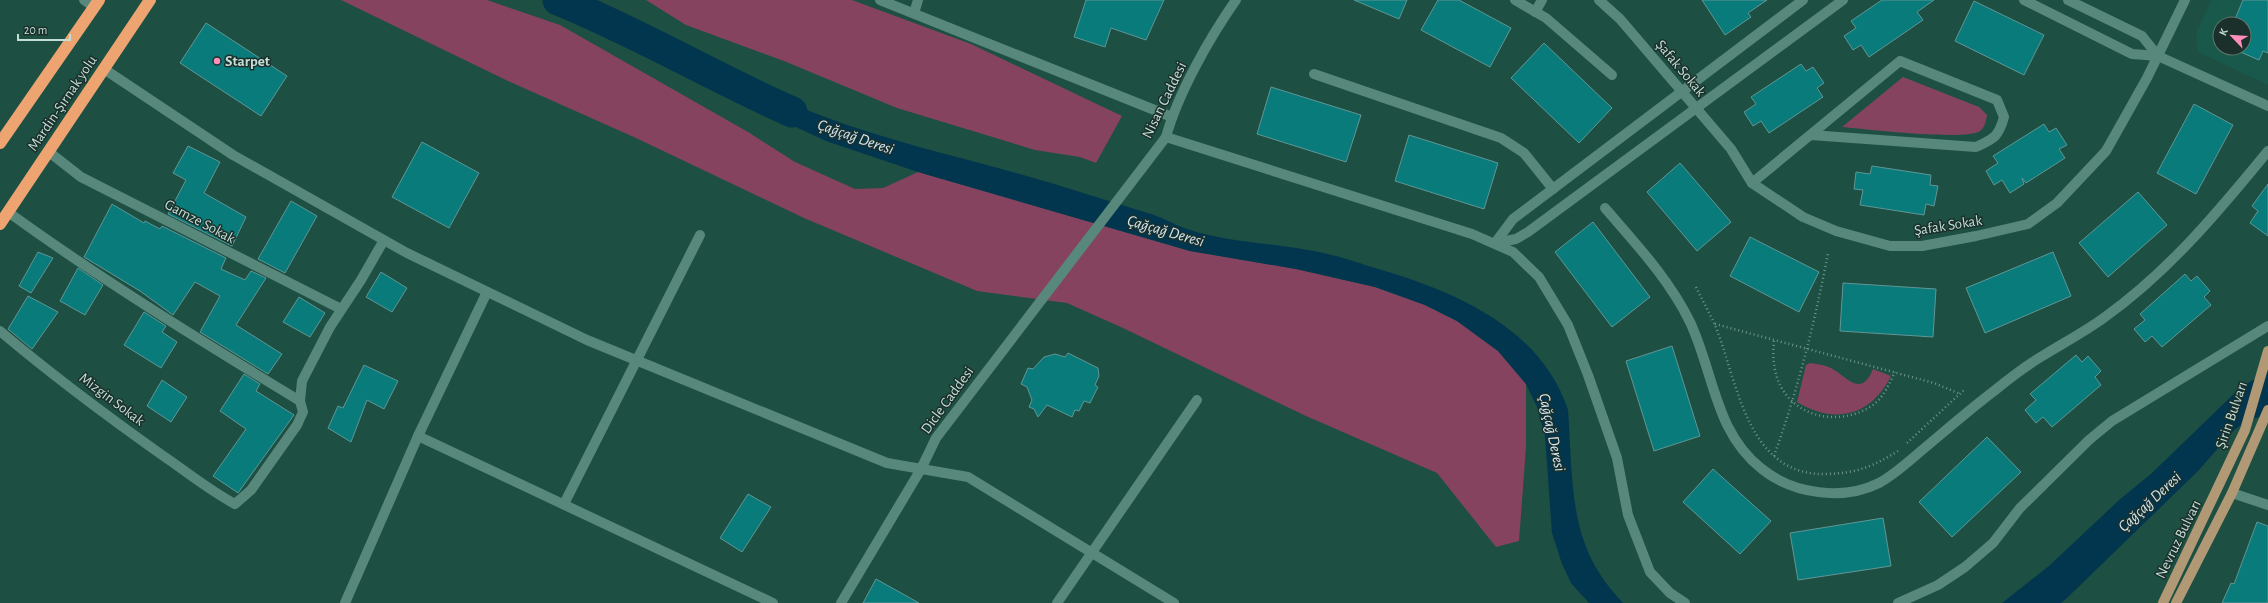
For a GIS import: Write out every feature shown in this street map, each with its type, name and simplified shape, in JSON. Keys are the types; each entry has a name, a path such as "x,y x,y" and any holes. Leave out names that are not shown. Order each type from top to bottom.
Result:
{"highway":[{"name":"Mardin-Şırnak yolu","path":"0,224 150,0"},
{"name":"Mardin-Şırnak yolu","path":"0,143 92,2"}],"main road":[{"name":"Şirin Bulvarı","path":"2219,488 2245,430 2268,350"},
{"name":"Şirin Bulvarı","path":"2232,493 2268,410"},
{"name":"Nevruz Bulvarı","path":"2163,603 2219,488"},
{"name":"Nevruz Bulvarı","path":"2176,603 2232,493"}],"street":[{"path":"880,0 1172,117"},
{"path":"914,14 918,0"},
{"name":"Nisan Caddesi","path":"1066,265 1148,162 1166,137 1172,117 1217,27 1236,0"},
{"path":"1515,0 1546,18 1612,75"},
{"path":"1535,12 1542,0"},
{"name":"Şafak Sokak","path":"1599,0 1620,19 1681,93 1731,149 1752,183 1802,217 1847,235 1890,246 1922,246 2028,224 2057,203 2106,151 2158,56 2185,0"},
{"path":"1495,243 1513,219 1804,0"},
{"path":"1495,243 1516,239 1528,232 1844,0"},
{"path":"2024,0 2132,54 2158,56 2268,106"},
{"path":"2068,0 2142,36 2158,56"},
{"path":"1752,183 1900,61 1997,100 2004,117 2000,130 1993,139 1976,147 1811,135"},
{"path":"104,69 233,155 384,240 487,292 587,340 887,463 968,478 1091,551 1174,603"},
{"path":"1314,74 1501,138 1524,152 1553,189"},
{"path":"1166,137 1472,234 1513,252 1539,276 1568,325 1588,375 1617,458 1628,515 1650,572 1670,594 1685,603"},
{"path":"1604,208 1657,269 1679,303 1700,349 1725,423 1741,450 1762,469 1792,487 1817,492 1849,492 1879,483 2021,370 2105,318 2173,261 2213,219 2268,151"},
{"name":"Gamze Sokak","path":"48,152 80,177 341,309"},
{"path":"8,212 61,251 208,346 300,401 302,381 330,327 384,240"},
{"path":"564,504 700,235"},
{"name":"Dicle Caddesi","path":"841,603 921,469 936,438 1066,265"},
{"path":"345,603 418,436 487,292"},
{"path":"1898,603 1938,585 1965,567 1982,553 1993,543 2020,508 2089,440 2112,421 2268,326"},
{"name":"Mizgin Sokak","path":"0,331 113,420 208,489 235,504 252,490 298,425 303,412 300,401"},
{"path":"1057,603 1091,551 1197,400"},
{"path":"418,436 773,603"},
{"path":"2232,493 2268,505"}],"path":[{"path":"1774,456 1794,402 1808,350 1828,253"},
{"path":"1696,287 1714,324 1744,412 1758,438 1774,456 1793,468 1813,474 1859,472 1874,466 1898,451 1964,390"},
{"path":"1714,324 1934,383 1960,394"},
{"path":"1774,341 1772,355 1784,393 1804,410 1819,415 1849,417 1874,404 1884,394 1895,372"}],"shaded area":[{"path":"341,0 487,0 560,25 748,132 795,162 855,189 883,188 918,172 1190,251 1296,269 1375,287 1425,305 1457,321 1498,351 1526,384 1526,447 1519,541 1496,547 1437,473 1306,416 1123,328 1067,303 977,291 804,218 636,138 508,81"},
{"path":"646,0 852,0 971,44 1122,116 1096,163 1080,157 1035,150 897,108 784,61 686,25"},
{"path":"2211,0 2268,0 2268,85 2198,52 2196,34"},
{"path":"1903,77 1979,107 1987,115 1983,128 1980,131 1971,134 1936,135 1842,127"},
{"path":"1810,363 1829,367 1853,383 1858,384 1863,383 1868,378 1873,369 1891,376 1883,390 1862,408 1851,413 1825,413 1811,409 1797,402 1806,365"}],"water":[{"path":"762,90 813,112 877,135 1051,183 1154,215 1203,234 1319,252 1354,261 1434,288 1463,301 1490,316 1515,334 1537,356 1555,381 1568,410 1573,490 1580,530 1595,566 1623,603 1589,603 1571,583 1562,564 1552,533 1545,436 1537,407 1526,384 1498,351 1457,321 1425,305 1375,287 1296,269 1190,251 918,172 826,141 755,108 753,95"},
{"path":"2268,372 2268,414 2247,421 2234,430 2199,470 2067,598 2061,603 2002,603 2049,566 2118,501 2152,473 2242,386"}],"building":[{"path":"1086,0 1164,0 1146,40 1111,28 1105,47 1074,37"},
{"path":"1354,0 1407,0 1399,19"},
{"path":"1438,0 1459,0 1511,28 1490,67 1421,30"},
{"path":"1702,0 1767,0 1748,13 1751,17 1725,35"},
{"path":"1882,0 1934,0 1917,12 1923,20 1869,57 1861,45 1853,50 1844,36 1856,28 1851,21"},
{"path":"2243,0 2268,0 2268,53 2263,51 2259,60 2250,56 2252,56 2252,16 2236,16"},
{"path":"1974,1 2044,35 2024,75 1955,41"},
{"path":"206,23 287,76 261,116 180,63"},
{"path":"1544,43 1612,108 1579,143 1511,78"},
{"path":"1801,64 1806,71 1813,67 1824,83 1817,88 1823,97 1769,133 1761,121 1753,126 1744,112 1756,104 1751,97"},
{"path":"1271,87 1361,115 1346,162 1257,134"},
{"path":"2194,104 2233,125 2196,194 2157,173"},
{"path":"2044,124 2049,132 2056,128 2067,145 2059,149 2065,158 2026,183 2022,178 2024,184 2010,193 2002,180 1994,185 1986,171 1998,163 1993,156"},
{"path":"1409,135 1498,163 1484,209 1395,181"},
{"path":"422,142 479,173 449,228 392,197"},
{"path":"188,146 220,162 204,193 246,217 232,246 168,214 186,180 173,173"},
{"path":"1680,163 1731,222 1697,251 1647,192"},
{"path":"1872,166 1931,175 1930,185 1938,186 1934,206 1926,204 1924,215 1860,205 1863,190 1854,189 1856,172 1870,174"},
{"path":"2268,184 2268,236 2250,223 2258,211 2252,206"},
{"path":"2138,192 2167,225 2108,277 2079,243"},
{"path":"291,201 317,216 285,273 258,259"},
{"path":"112,204 144,223 145,221 160,229 162,226 226,258 221,269 245,280 251,271 266,278 236,325 282,354 268,374 200,332 220,296 195,282 173,315 140,291 84,257"},
{"path":"1593,222 1650,297 1612,327 1555,252"},
{"path":"1750,237 1819,272 1799,312 1730,276"},
{"path":"38,252 53,258 31,293 19,286"},
{"path":"2053,252 2071,296 1985,333 1966,288"},
{"path":"78,268 103,285 85,315 60,301"},
{"path":"381,272 407,288 392,312 366,297"},
{"path":"2185,274 2191,281 2197,276 2210,291 2204,297 2211,305 2162,347 2152,336 2145,342 2134,329 2145,320 2140,314"},
{"path":"1843,283 1936,289 1933,337 1840,331"},
{"path":"28,296 58,312 32,349 8,329"},
{"path":"299,297 325,313 310,337 283,322"},
{"path":"144,312 166,326 162,332 177,342 161,368 124,345"},
{"path":"1672,346 1700,436 1654,451 1626,361"},
{"path":"1068,353 1098,368 1099,376 1095,385 1098,387 1090,403 1084,401 1079,411 1075,410 1072,417 1047,405 1038,417 1034,409 1029,407 1032,400 1027,387 1021,384 1028,368 1033,369 1044,357 1055,354 1065,357"},
{"path":"2076,355 2082,362 2088,356 2101,371 2095,377 2101,385 2052,427 2043,417 2036,423 2025,410 2036,400 2030,394"},
{"path":"364,365 398,381 384,409 367,400 351,442 328,428 338,406 343,408"},
{"path":"244,374 260,384 256,391 294,415 238,493 213,476 246,429 220,411"},
{"path":"162,380 187,397 171,422 147,406"},
{"path":"1987,437 2021,472 1952,537 1919,502"},
{"path":"1713,469 1771,521 1740,554 1683,502"},
{"path":"748,494 771,507 742,552 720,538"},
{"path":"1883,518 1891,566 1798,580 1790,533"},
{"path":"2257,522 2268,526 2268,603 2222,603 2231,583 2234,584"},
{"path":"876,579 919,603 863,603"}],"waterway":[{"name":"Çağçağ Deresi","path":"558,0 618,26 792,112"}],"place":[{"name":"Starpet","path":"217,61"}]}
